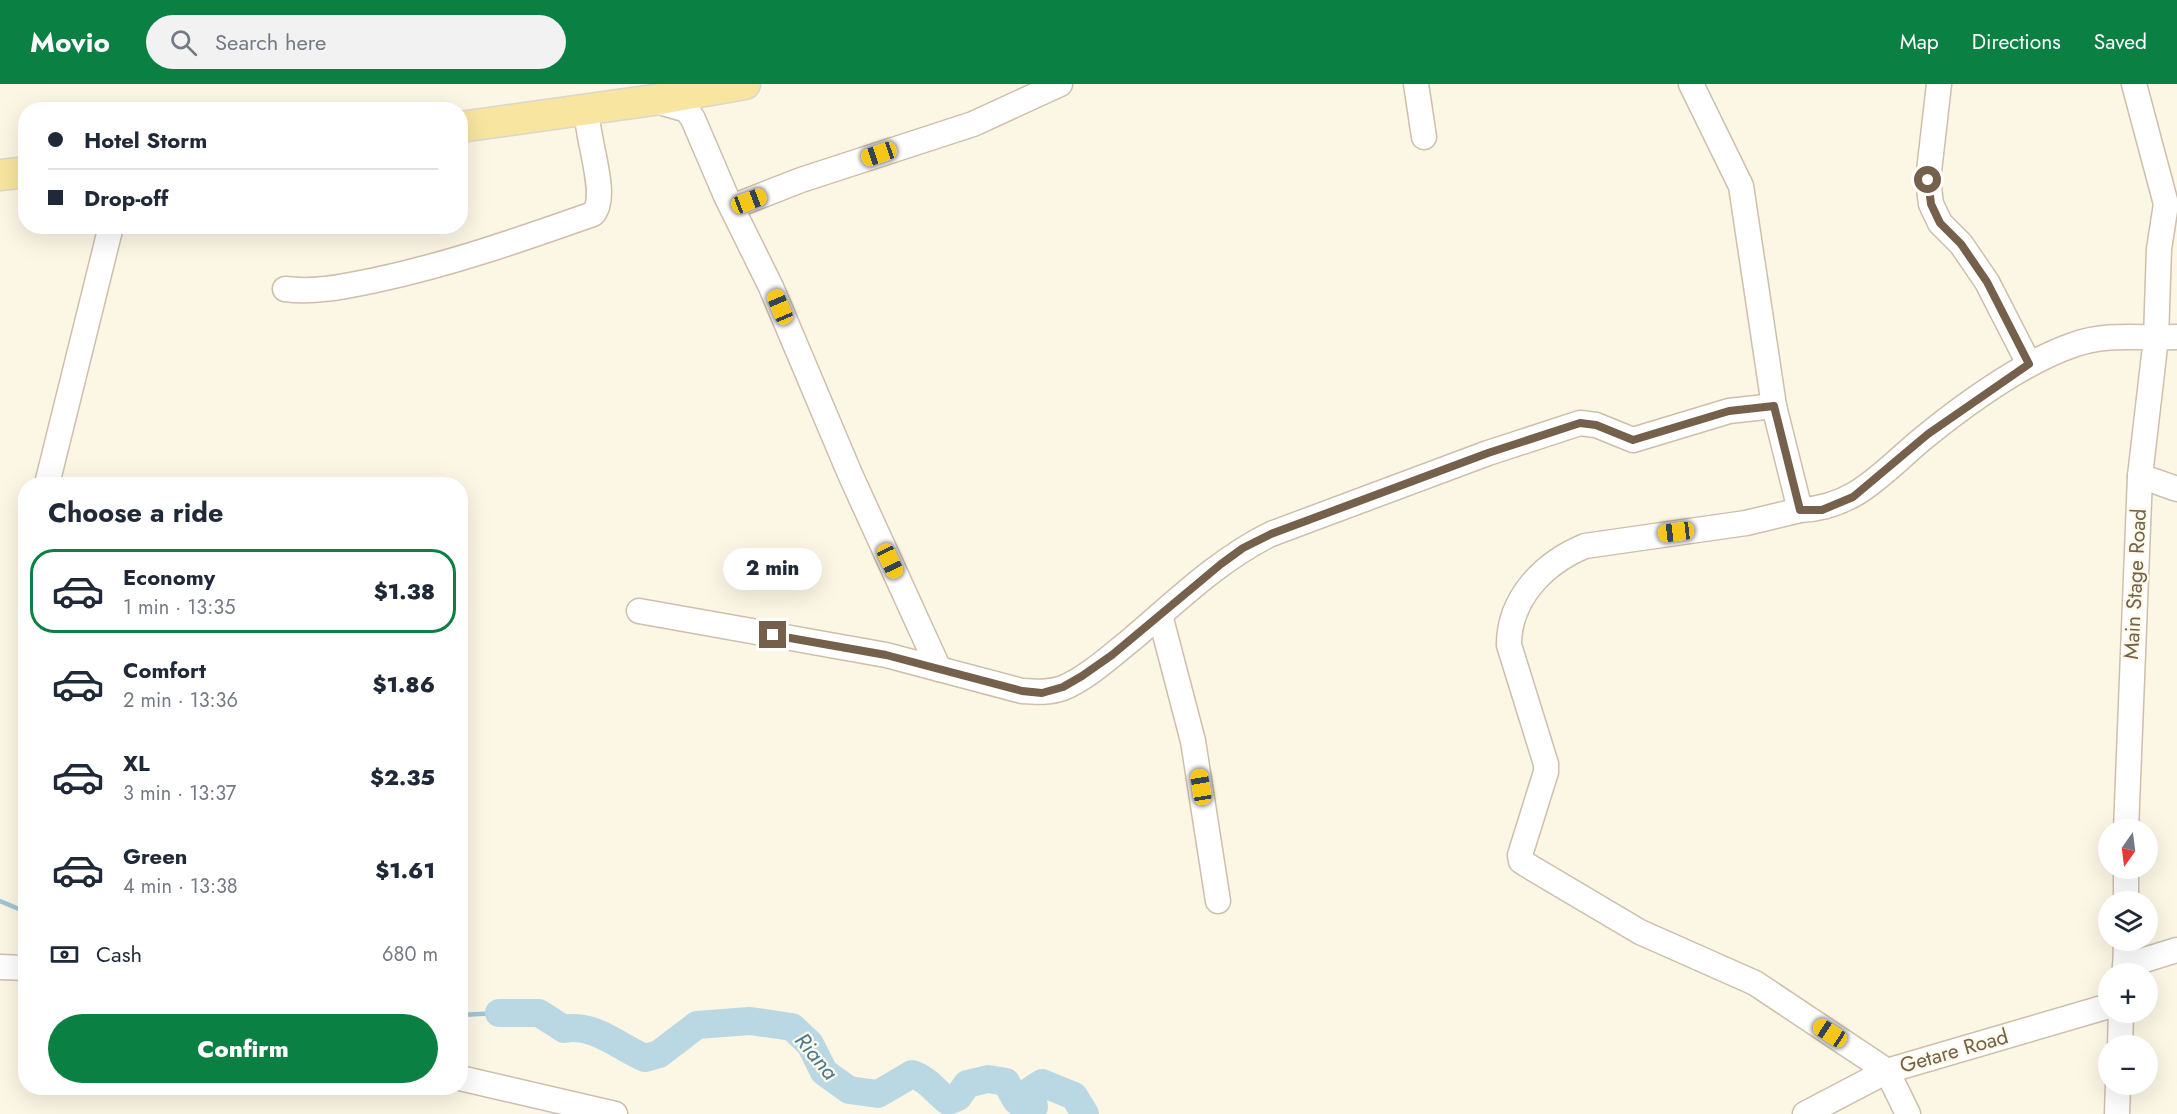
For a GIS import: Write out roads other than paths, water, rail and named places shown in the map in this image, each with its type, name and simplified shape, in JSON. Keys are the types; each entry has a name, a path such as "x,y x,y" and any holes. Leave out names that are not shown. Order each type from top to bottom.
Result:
{"main road":[{"path":"468,126 654,100 743,84"},
{"path":"0,175 18,173"}],"street":[{"path":"732,207 812,176 974,124 1060,84"},
{"path":"1416,84 1424,137"},
{"path":"1691,84 1741,186 1774,406 1800,510"},
{"path":"1939,84 1928,180 1931,204 1940,223 1961,244 1987,282 2029,364"},
{"name":"Main Stage Road","path":"2126,819 2140,476 2166,338 2159,249 2166,204 2134,84"},
{"path":"654,100 687,110 771,286 850,474 939,669"},
{"path":"285,289 316,291 398,275 489,251 593,214 600,205 600,193 586,123 587,109"},
{"path":"48,477 109,234"},
{"path":"1908,1114 1887,1071 1755,983 1640,932 1521,861 1520,855 1546,772 1546,764 1509,645 1512,618 1535,579 1561,555 1585,546 1746,523 1800,510 1822,510 1853,497 1928,434 2029,364 2074,344 2113,335 2166,338"},
{"path":"639,611 886,655 1022,691 1042,693 1063,687 1082,676 1243,548 1271,534 1488,453 1580,423 1596,425 1633,440 1729,411 1774,406"},
{"path":"2140,476 2177,489"},
{"path":"1160,615 1193,741 1218,901"},
{"path":"2143,963 2177,950"},
{"path":"0,967 18,968"},
{"name":"Getare Road","path":"1805,1114 1887,1071 2098,1009"},
{"path":"468,1079 615,1114"},
{"path":"2117,1114 2118,1095"}],"waterway":[{"name":"Riana","path":"0,901 18,909"},
{"name":"Riana","path":"468,1015 499,1013"},
{"name":"Riana","path":"499,1013 539,1013 564,1029 586,1029 645,1058 659,1054 697,1025 750,1021 792,1027 810,1044 824,1072 849,1090 878,1094 912,1074 928,1083 948,1101 958,1097 967,1084 988,1079 1006,1082 1016,1100 1027,1109 1034,1107 1031,1090 1042,1083 1074,1096 1085,1114"}]}
